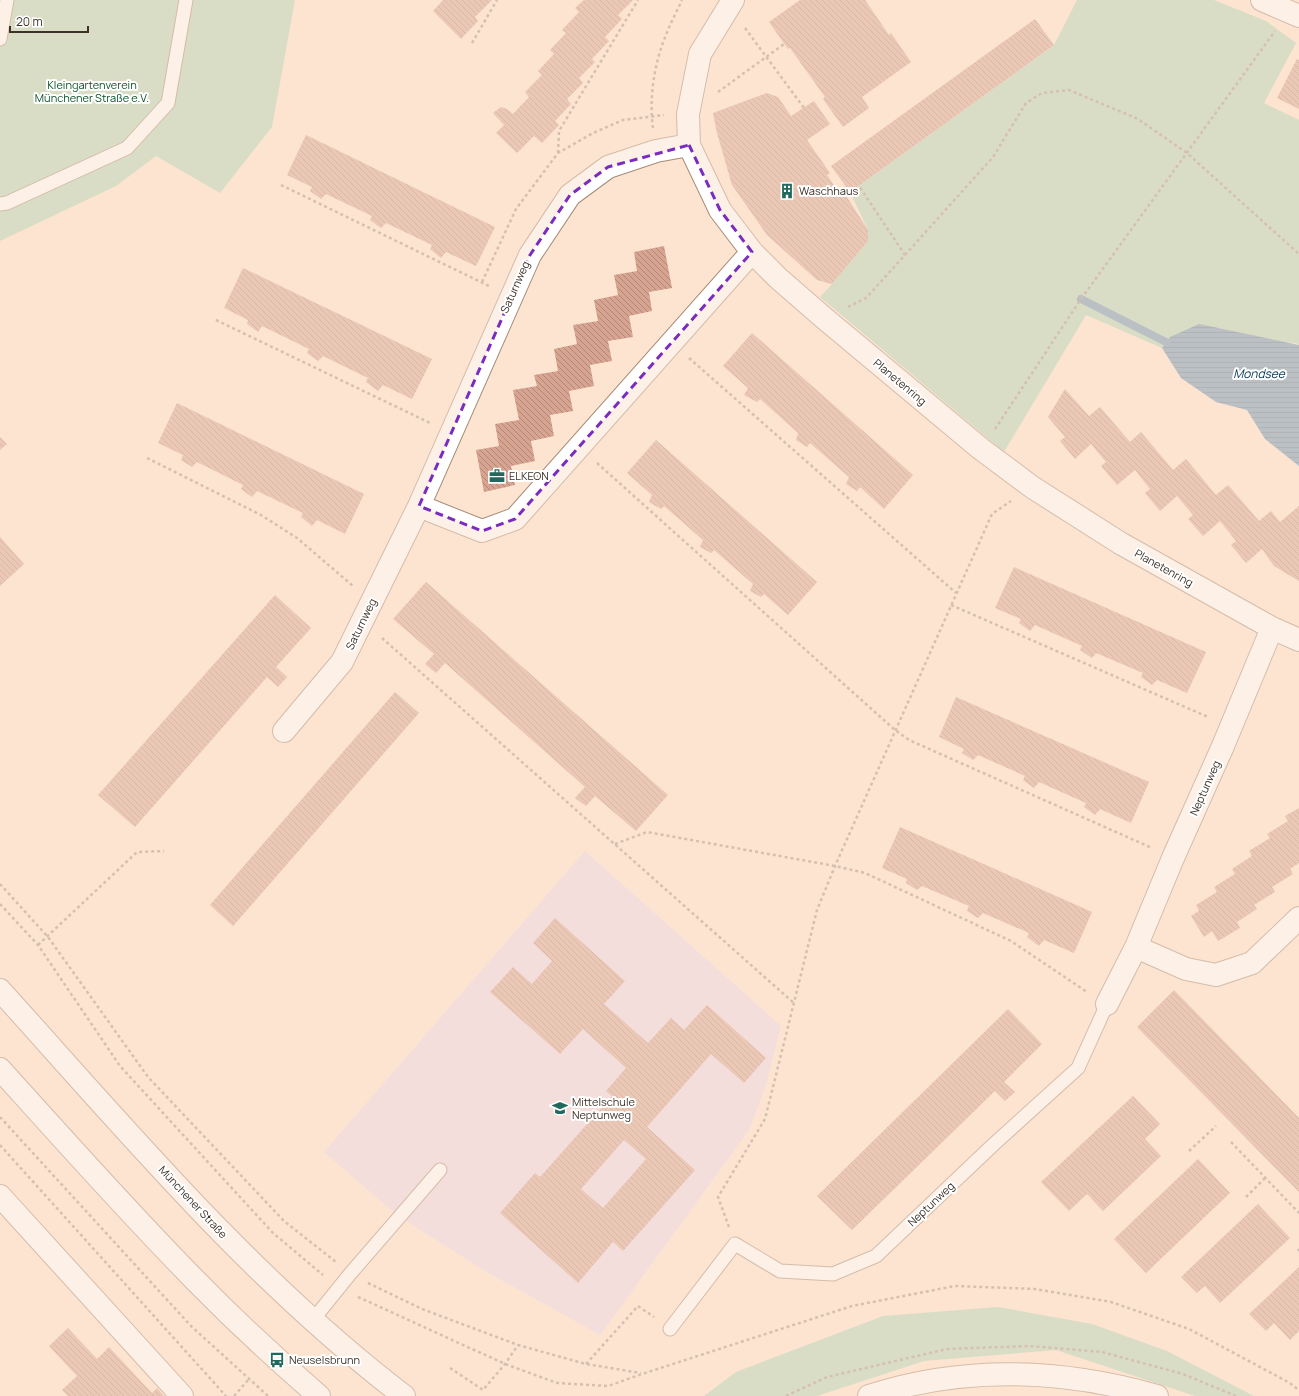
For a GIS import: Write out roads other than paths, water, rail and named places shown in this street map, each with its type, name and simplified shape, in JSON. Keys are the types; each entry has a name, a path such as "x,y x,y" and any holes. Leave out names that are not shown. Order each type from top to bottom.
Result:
{"street":[{"path":"1262,0 1294,14"},
{"name":"Planetenring","path":"729,7 700,54 688,114 689,145 720,210 752,252 778,278 824,318 981,449 1032,487 1120,543 1272,628 1299,640"},
{"name":"Saturnweg","path":"284,731 342,662 419,506 530,255 570,195 608,167 656,151 689,145"},
{"path":"419,506 482,531 515,519 752,252"},
{"name":"Neptunweg","path":"1107,1004 1136,947 1173,858 1223,746 1272,628"},
{"path":"1136,947 1186,969 1216,975 1252,963 1299,918"},
{"name":"Münchener Straße","path":"0,990 191,1201 249,1260 312,1321 348,1352 404,1396"},
{"path":"0,1069 194,1280 266,1350 319,1396"},
{"path":"0,1196 182,1396"},
{"path":"869,1396 919,1383 978,1375 1002,1374 1071,1378 1112,1384 1158,1396"}],"lane":[{"path":"0,38 7,0"},
{"path":"0,204 6,204 127,148 158,114 168,103 186,0"},
{"name":"Neptunweg","path":"670,1329 735,1244 780,1271 833,1274 876,1256 994,1144 1078,1068 1107,1004"},
{"path":"312,1321 338,1288 440,1170"}],"water":[{"name":"Mondsee","path":"1199,324 1299,345 1299,466 1265,439 1247,410 1216,402 1181,378 1162,348 1170,337"}],"waterway":[{"path":"1081,299 1166,342"}],"place":[{"name":"Waschhaus","path":"787,191"},
{"name":"ELKEON","path":"497,476"},
{"name":"Mittelschule Neptunweg","path":"560,1108"},
{"name":"Neuselsbrunn","path":"277,1360"}],"park label":[{"name":"Kleingartenverein Münchener Straße e.V.","path":"92,91"}]}
